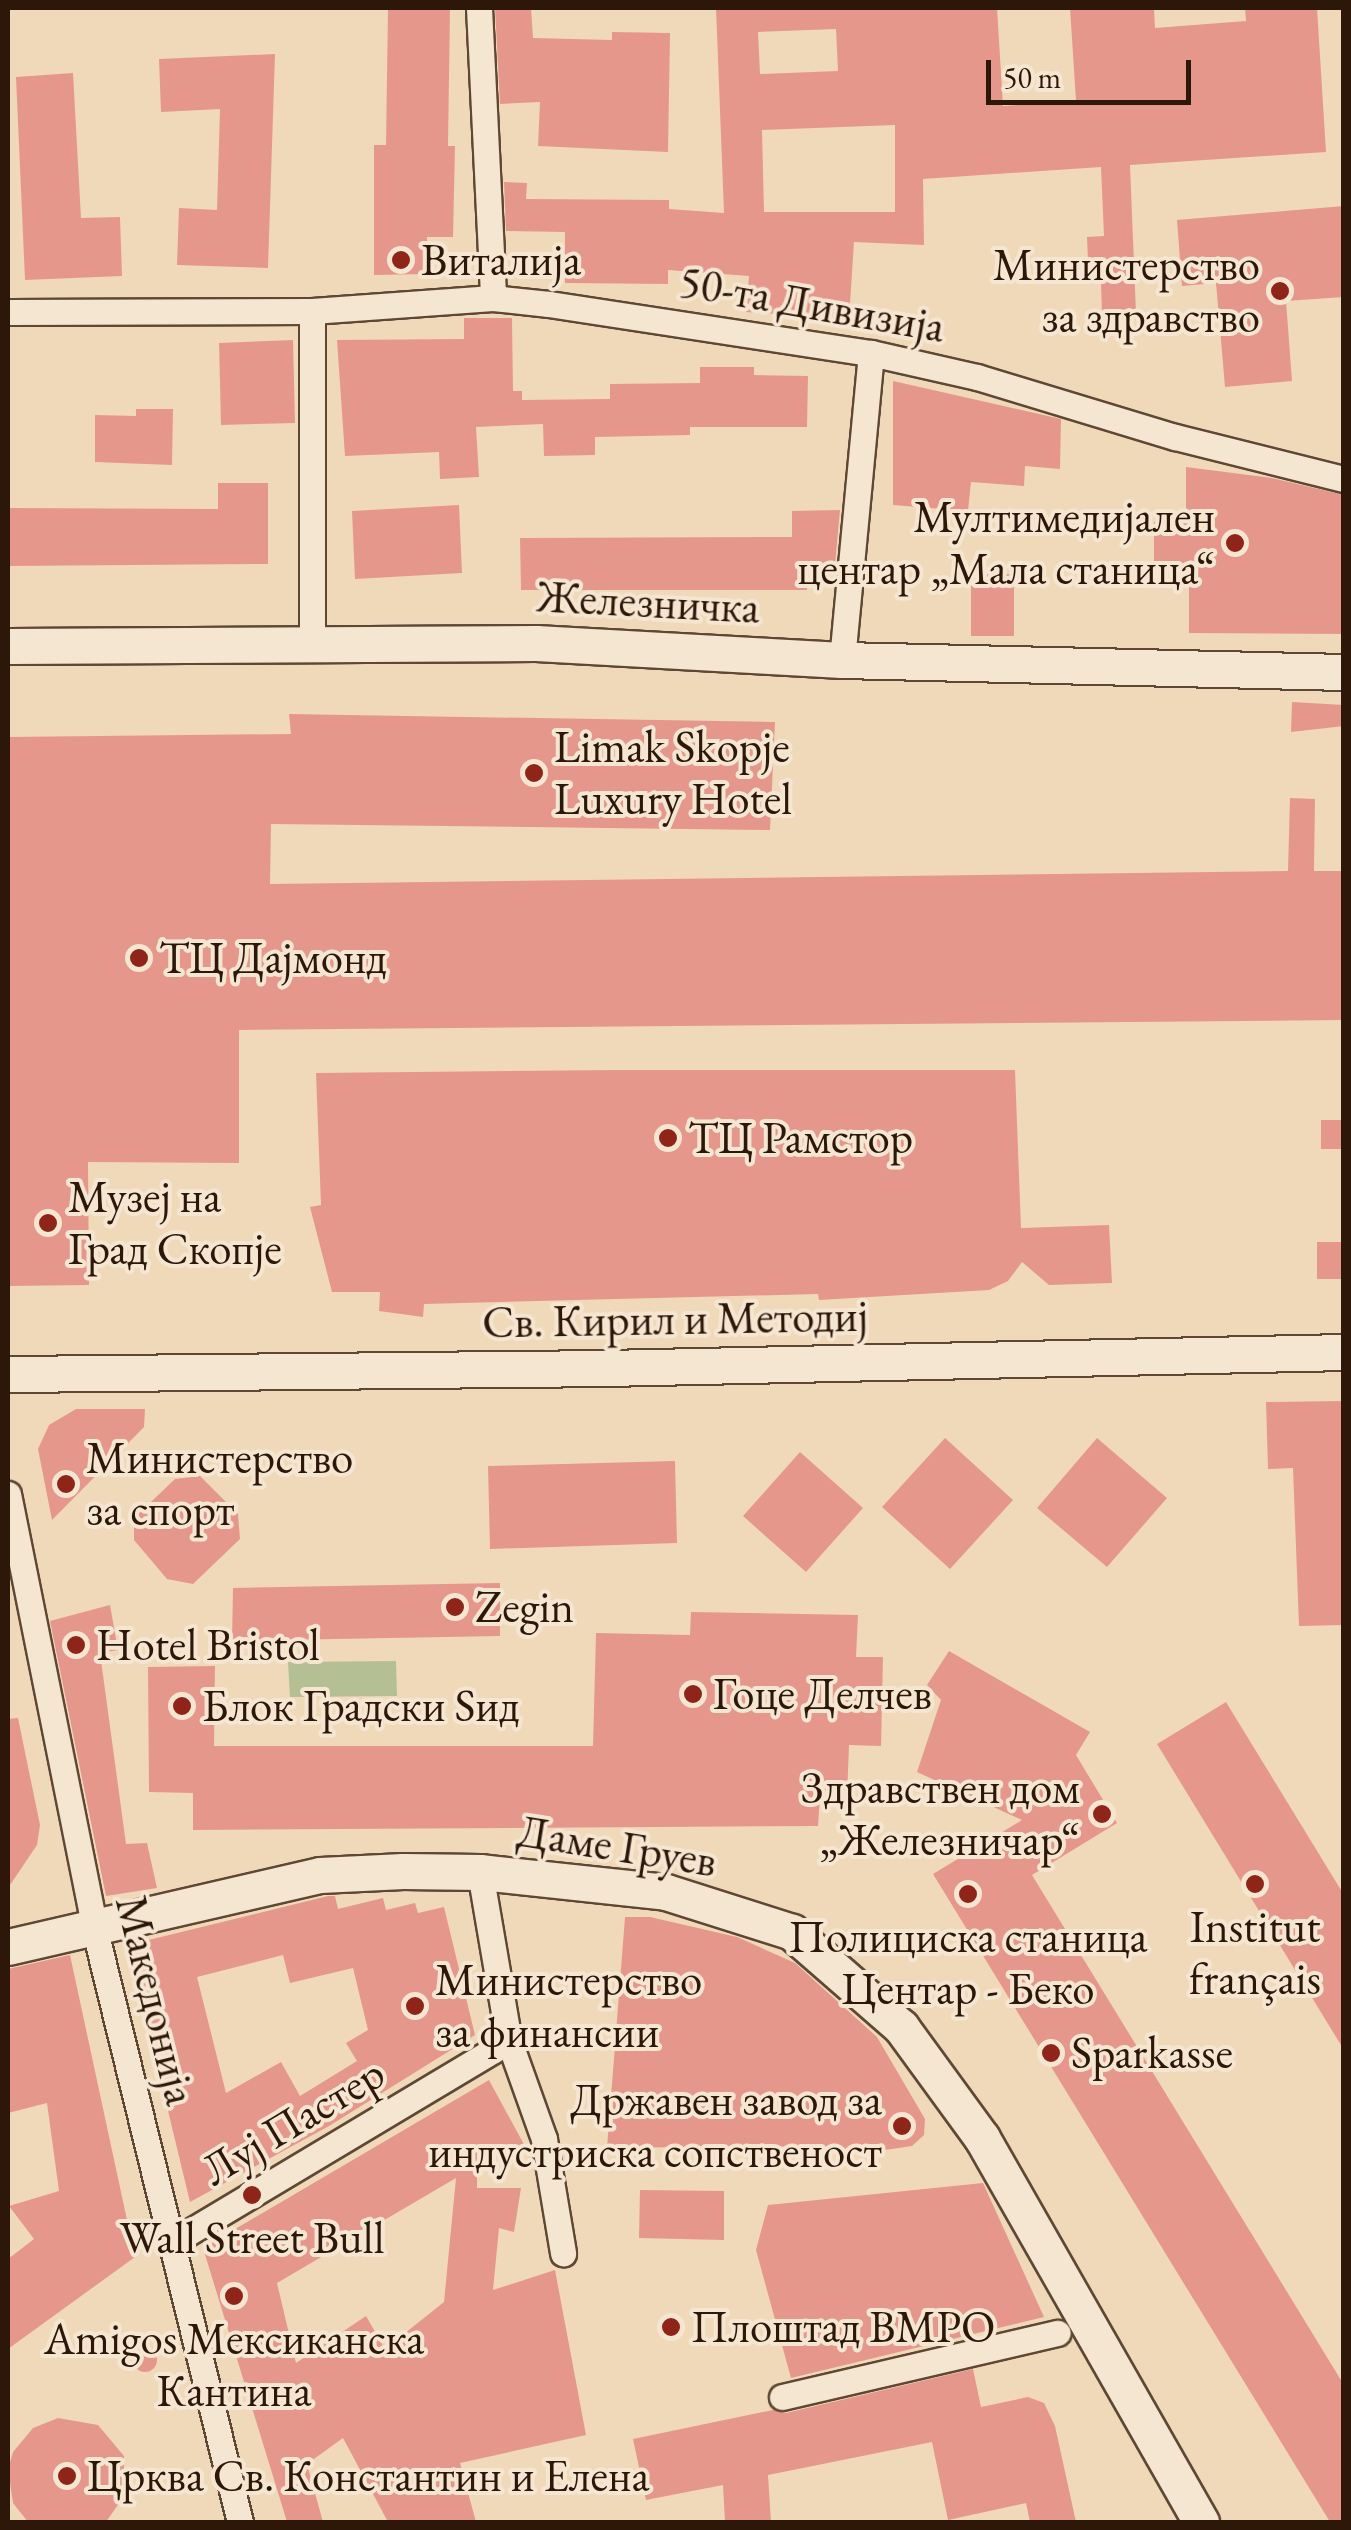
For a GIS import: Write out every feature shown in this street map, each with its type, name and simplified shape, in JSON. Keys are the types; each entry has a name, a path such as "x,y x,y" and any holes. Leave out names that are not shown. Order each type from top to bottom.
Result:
{"street":[{"path":"479,8 493,298"},
{"name":"50-та Дивизија","path":"8,312 312,310 493,298 870,353 977,377 1175,437 1344,479"},
{"path":"312,310 312,642"},
{"path":"842,660 870,353"},
{"name":"Железничка","path":"8,646 536,643 842,660 1344,672"},
{"name":"Св. Кирил и Методиј","path":"8,1374 626,1368 1344,1352"},
{"name":"Македонија","path":"8,1494 95,1927 240,2522"},
{"path":"480,1872 509,2041 544,2139 563,2253"},
{"name":"Даме Груев","path":"8,1948 320,1875 480,1872 666,1892 792,1932 901,2027 996,2160 1197,2520"},
{"name":"Луј Пастер","path":"171,2243 509,2041"},
{"path":"782,2397 1058,2333"}],"green space":[{"path":"396,1661 397,1696 290,1697 288,1662"}],"building":[{"path":"388,8 450,8 448,146 455,146 453,237 427,237 428,274 374,275 374,145 386,145"},
{"path":"495,8 531,8 533,38 612,40 612,32 670,33 668,152 538,146 540,102 500,104"},
{"path":"716,8 997,8 1003,106 1076,101 1070,8 1154,8 1155,28 1246,21 1245,8 1317,8 1326,152 1130,165 1136,313 1102,314 1101,283 1089,284 1087,237 1104,236 1101,167 923,179 924,245 854,242 849,319 746,312 749,276 668,270 668,284 565,283 565,232 506,231 504,182 527,183 526,199 669,200 669,209 724,213","holes":["836,29 838,71 760,74 758,32","895,125 895,212 764,212 762,130"]},
{"path":"275,54 268,268 177,265 179,208 217,210 220,109 161,112 159,59"},
{"path":"73,73 81,218 120,217 122,276 25,280 16,77"},
{"name":"Министерство за здравство","path":"1344,206 1344,297 1286,301 1292,381 1225,387 1216,283 1182,286 1177,220"},
{"path":"464,318 512,318 513,391 522,391 522,400 610,399 610,384 700,383 700,367 754,367 754,375 808,376 807,427 690,427 690,435 595,437 595,455 544,456 543,424 476,427 479,477 440,479 439,452 345,456 337,340 464,339"},
{"path":"293,340 295,423 221,425 219,343"},
{"path":"893,381 1061,419 1060,469 1025,466 1024,486 971,482 968,511 893,505"},
{"path":"136,409 173,409 172,465 95,462 95,415 136,416"},
{"name":"Мултимедијален центар „Мала станица“","path":"1186,467 1272,478 1344,495 1344,634 1189,633 1189,564 1154,563 1154,522 1186,522"},
{"path":"218,483 268,483 268,564 8,566 8,508 218,509"},
{"path":"459,505 462,573 355,579 352,511"},
{"path":"840,510 835,565 807,566 807,590 521,590 520,538 792,537 792,511"},
{"path":"1014,574 1014,636 971,636 971,575"},
{"path":"1292,702 1344,705 1344,726 1291,732"},
{"path":"289,714 775,722 770,830 271,824 270,884 1288,871 1290,798 1315,799 1314,871 1344,871 1344,1020 239,1030 239,1163 88,1162 89,1285 8,1286 8,737 291,734"},
{"name":"ТЦ Рамстор","path":"1015,1070 1021,1228 1109,1225 1112,1283 1049,1285 1022,1262 1008,1281 989,1290 819,1300 818,1294 424,1304 423,1317 379,1311 380,1292 332,1292 310,1207 321,1205 316,1073"},
{"path":"1321,1120 1344,1120 1344,1149 1321,1149"},
{"path":"1317,1242 1344,1242 1344,1279 1317,1279"},
{"path":"1344,1401 1344,1625 1299,1626 1293,1468 1268,1469 1266,1402"},
{"name":"Министерство за спорт","path":"76,1409 145,1409 144,1427 52,1520 38,1449 49,1425"},
{"path":"945,1438 1013,1500 950,1569 882,1507"},
{"path":"1097,1438 1167,1498 1107,1567 1037,1508"},
{"path":"800,1452 863,1508 806,1572 743,1516"},
{"path":"675,1461 677,1543 490,1549 488,1466"},
{"path":"200,1476 238,1514 240,1539 193,1584 167,1579 134,1540 134,1518 175,1479"},
{"path":"500,1583 500,1636 232,1641 233,1588"},
{"path":"110,1605 118,1650 100,1653 126,1844 147,1843 157,1888 106,1896 50,1621"},
{"name":"Блок Градски Sид","path":"691,1612 858,1615 856,1657 883,1657 881,1746 849,1745 847,1798 820,1796 818,1826 193,1830 193,1793 149,1792 148,1667 215,1666 214,1746 593,1746 596,1633 690,1635"},
{"path":"949,1651 1090,1732 1076,1755 1117,1823 1032,1875 1344,2385 1344,2522 1330,2522 933,1874 1022,1820 917,1772 941,1700 927,1685"},
{"path":"1226,1702 1344,1895 1344,2050 1157,1744"},
{"path":"18,1718 40,1825 37,1845 8,1888 8,1719"},
{"path":"328,1896 335,1896 338,1909 383,1898 386,1910 415,1903 418,1913 444,1907 475,2035 329,2126 190,2202 128,1945","holes":["283,1955 290,1983 353,1968 368,2030 346,2043 357,2061 300,2096 281,2062 226,2093 197,1977"]},
{"path":"625,1917 650,1917 737,1937 795,1963 877,2037 925,2119 924,2135 912,2146 885,2150 767,2146 607,2148"},
{"path":"70,1955 135,2257 8,2349 8,2259 34,2239 9,2206 59,2191 47,2103 8,2113 8,1969"},
{"path":"489,2080 527,2150 477,2150 477,2188 521,2188 514,2232 499,2228 493,2290 555,2270 586,2435 460,2463 476,2522 388,2522 343,2438 307,2464 323,2522 287,2522 203,2248","holes":["456,2178 444,2302 385,2349 366,2316 296,2363 277,2283"]},
{"path":"983,2183 1044,2317 791,2378 756,2250 768,2205"},
{"path":"640,2190 724,2191 724,2240 639,2238"},
{"path":"145,2348 157,2360 145,2372 133,2360"},
{"path":"973,2369 981,2407 1028,2397 1044,2403 1055,2426 1076,2522 1030,2522 1026,2503 948,2520 932,2442 768,2475 771,2522 725,2522 723,2485 646,2500 633,2439 773,2410 786,2413"},
{"name":"Црква Св. Константин и Елена","path":"58,2418 98,2425 124,2456 124,2496 106,2522 28,2522 13,2503 8,2469 13,2452 33,2428"}],"place":[{"name":"Виталија","path":"401,260"},
{"name":"Министерство за здравство","path":"1280,291"},
{"name":"Мултимедијален центар „Мала станица“","path":"1235,543"},
{"name":"Limak Skopje Luxury Hotel","path":"534,773"},
{"name":"ТЦ Дајмонд","path":"139,958"},
{"name":"ТЦ Рамстор","path":"668,1138"},
{"name":"Музеј на Град Скопје","path":"48,1223"},
{"name":"Министерство за спорт","path":"66,1484"},
{"name":"Zegin","path":"455,1607"},
{"name":"Hotel Bristol","path":"76,1645"},
{"name":"Гоце Делчев","path":"693,1694"},
{"name":"Блок Градски Sид","path":"182,1706"},
{"name":"Здравствен дом „Железничар“","path":"1102,1814"},
{"name":"Institut français","path":"1255,1884"},
{"name":"Полициска станица Центар - Беко","path":"968,1894"},
{"name":"Министерство за финансии","path":"415,2006"},
{"name":"Sparkasse","path":"1051,2053"},
{"name":"Државен завод за индустриска сопственост","path":"902,2126"},
{"name":"Wall Street Bull","path":"252,2195"},
{"name":"Amigos Мексиканска Кантина","path":"234,2296"},
{"name":"Плоштад ВМРО","path":"671,2327"},
{"name":"Црква Св. Константин и Елена","path":"67,2476"}]}
